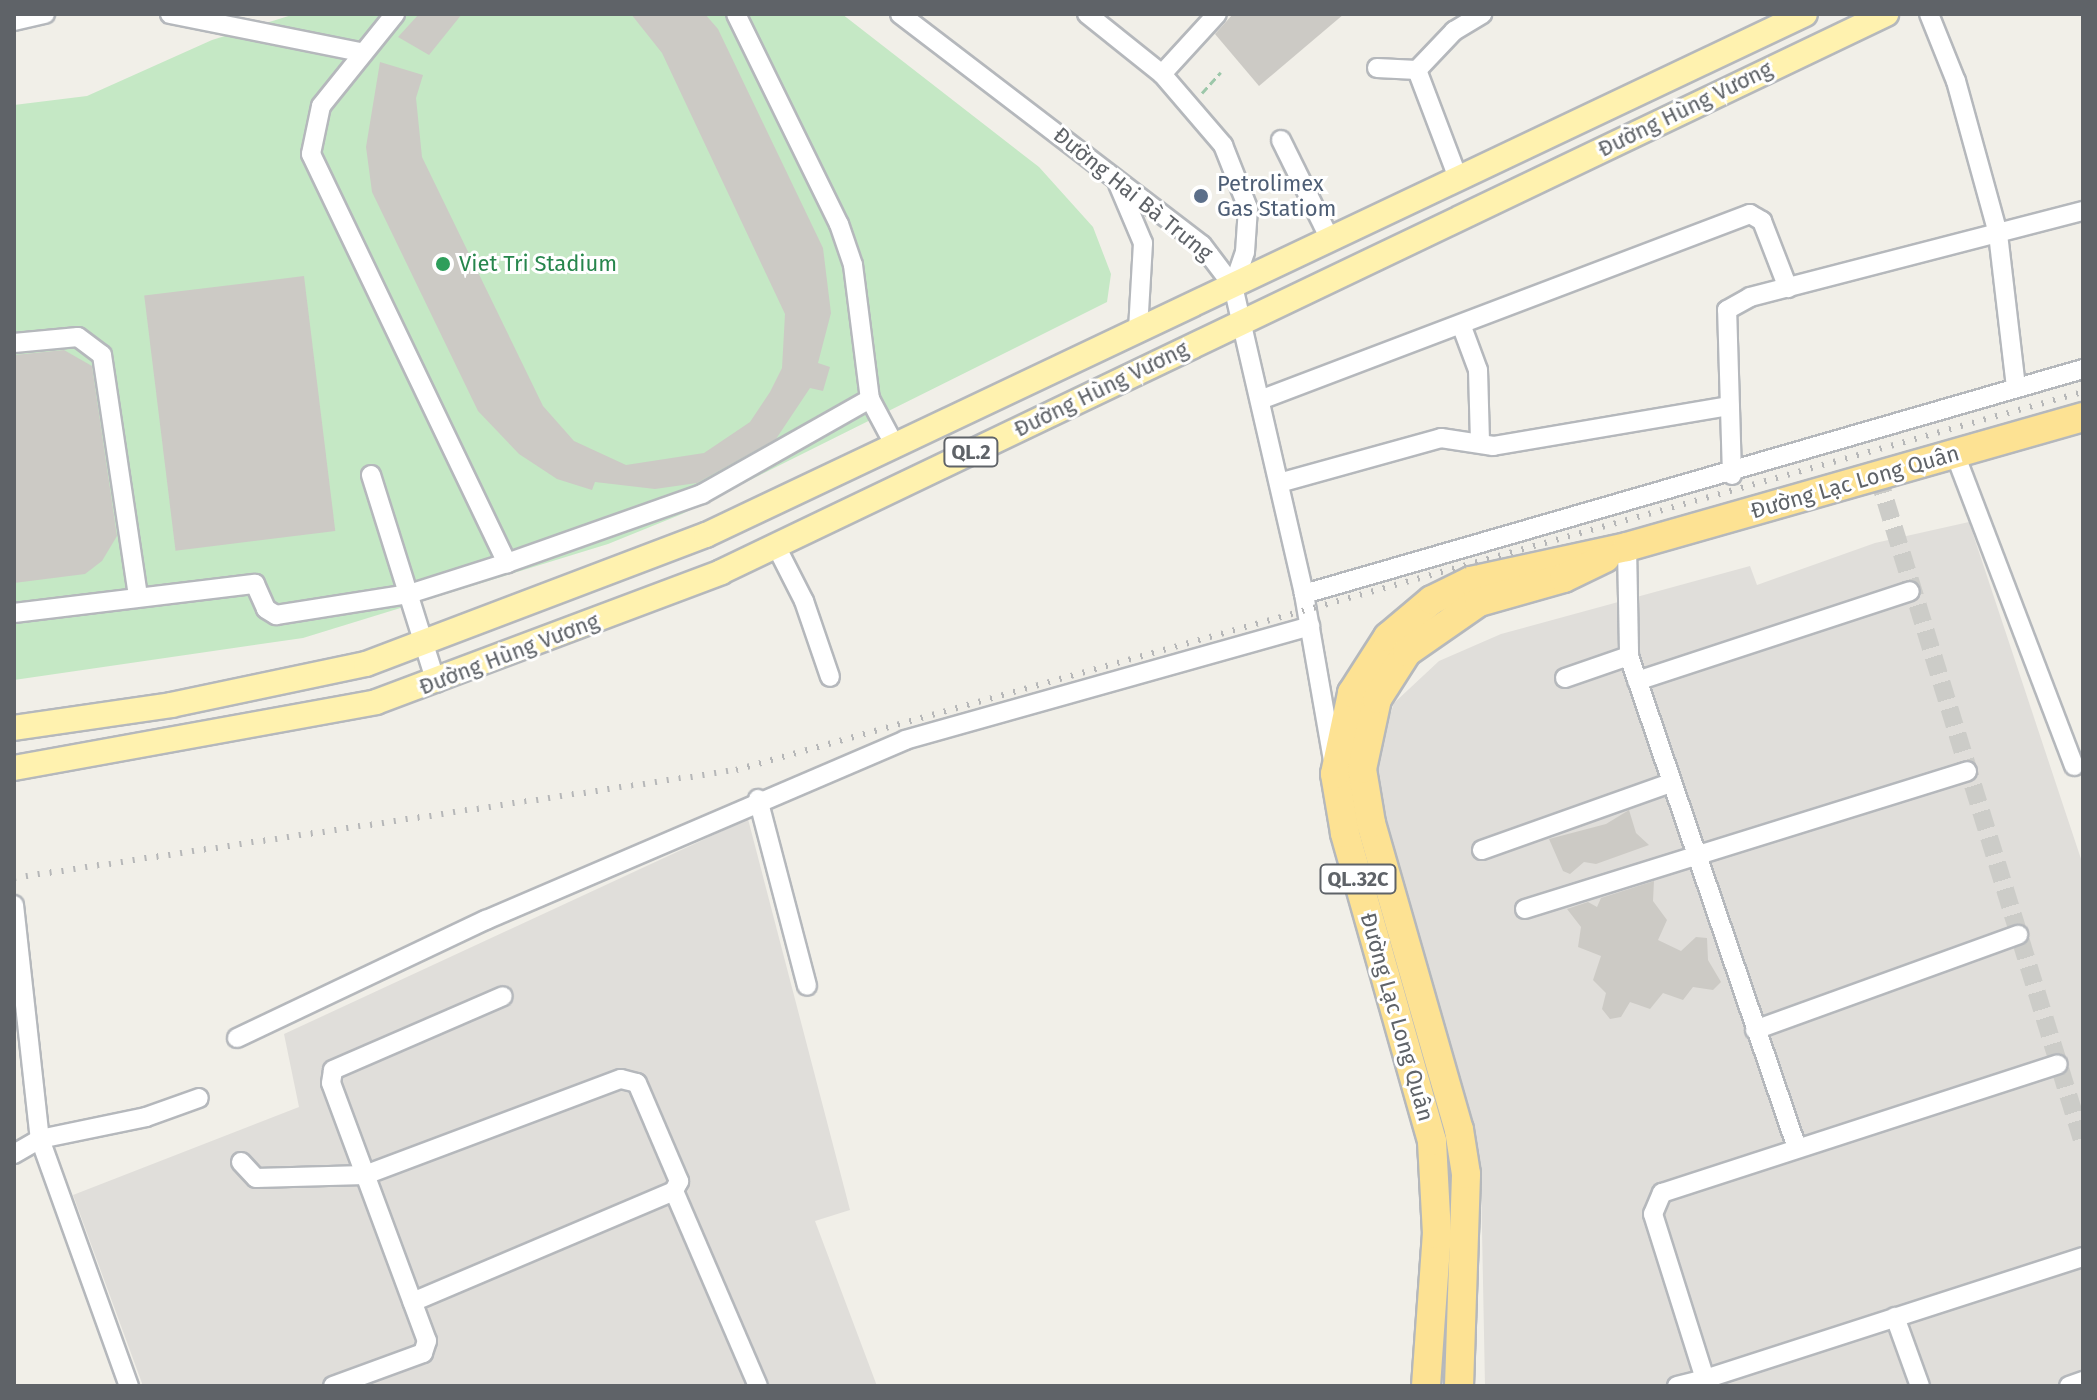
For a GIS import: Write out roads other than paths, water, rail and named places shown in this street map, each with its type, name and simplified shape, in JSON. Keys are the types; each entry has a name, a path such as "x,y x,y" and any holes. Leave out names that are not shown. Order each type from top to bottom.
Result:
{"highway":[{"name":"Đường Lạc Long Quân","path":"1426,1386 1437,1234 1432,1141 1345,833 1348,772 1346,725 1352,693 1388,637 1432,600 1471,581 1627,547 2083,417"},
{"name":"Đường Lạc Long Quân","path":"1459,1386 1466,1174 1459,1130 1371,823 1348,772 1377,699 1407,652 1445,620 1479,602 1564,578 1627,547"},
{"path":"1410,1386 1430,1343"}],"main road":[{"name":"Đường Hùng Vương","path":"14,728 171,705 366,664 424,645 706,535 1458,178 1768,22 1805,14"},
{"name":"Đường Hùng Vương","path":"14,768 180,742 436,683 776,546 1886,14"}],"street":[{"path":"14,21 45,14"},
{"path":"170,14 361,52"},
{"path":"395,14 361,52 321,106 311,154 507,563"},
{"path":"736,14 839,224 853,265 870,399 895,446"},
{"name":"Đường Hai Bà Trưng","path":"900,14 1202,245 1233,286 1310,626 1348,772"},
{"path":"1087,14 1162,74 1191,104 1223,145 1245,191 1247,237 1233,286"},
{"path":"1162,74 1217,14"},
{"path":"1377,68 1417,70 1454,31 1482,14"},
{"path":"1929,14 1956,81 1998,234 2016,388"},
{"path":"1417,70 1458,178"},
{"path":"1281,140 1330,239"},
{"path":"1113,175 1143,243 1138,331"},
{"path":"1732,475 1723,318 1750,297 2083,211"},
{"path":"1260,400 1462,327 1750,214 1762,221 1788,288"},
{"path":"1462,327 1478,370 1480,442"},
{"path":"14,343 78,337 102,355 138,596"},
{"path":"1304,594 1732,475 2083,369"},
{"path":"14,613 255,584 266,609 276,615 409,594 702,494 870,399"},
{"path":"1279,483 1441,438 1480,442 1571,435 1730,406"},
{"path":"1955,454 2074,766"},
{"path":"371,475 436,683"},
{"path":"776,546 804,601 830,677"},
{"path":"1627,547 1629,656 1694,854 1797,1148"},
{"path":"1637,681 1910,591"},
{"path":"237,1038 758,799 905,740 1310,626"},
{"name":"Đường Hai Bà Trưng","path":"1310,626 1346,725"},
{"path":"1565,678 1629,656"},
{"path":"1525,909 1967,771"},
{"path":"1482,850 1670,783"},
{"path":"758,799 807,986"},
{"path":"14,905 40,1139 129,1386"},
{"path":"1755,1030 2018,935"},
{"path":"333,1386 423,1353 427,1341 331,1083 333,1070 503,996"},
{"path":"1706,1383 1654,1202 1662,1193 2058,1064"},
{"path":"241,1162 256,1178 365,1175 621,1079 637,1083 647,1099 679,1181 674,1191 413,1302"},
{"path":"14,1154 40,1139 146,1117 199,1098"},
{"path":"674,1191 758,1386"},
{"path":"1677,1386 1706,1383 1895,1317 2083,1257"},
{"path":"1895,1317 1920,1386"},
{"path":"2069,1386 2083,1381"}],"tunnel":[{"path":"1878,476 2083,1143"}],"railway":[{"path":"14,878 736,770 2083,392"}],"place":[{"name":"Petrolimex Gas Statiom","path":"1201,196"},
{"name":"Viet Tri Stadium","path":"443,264"}]}
